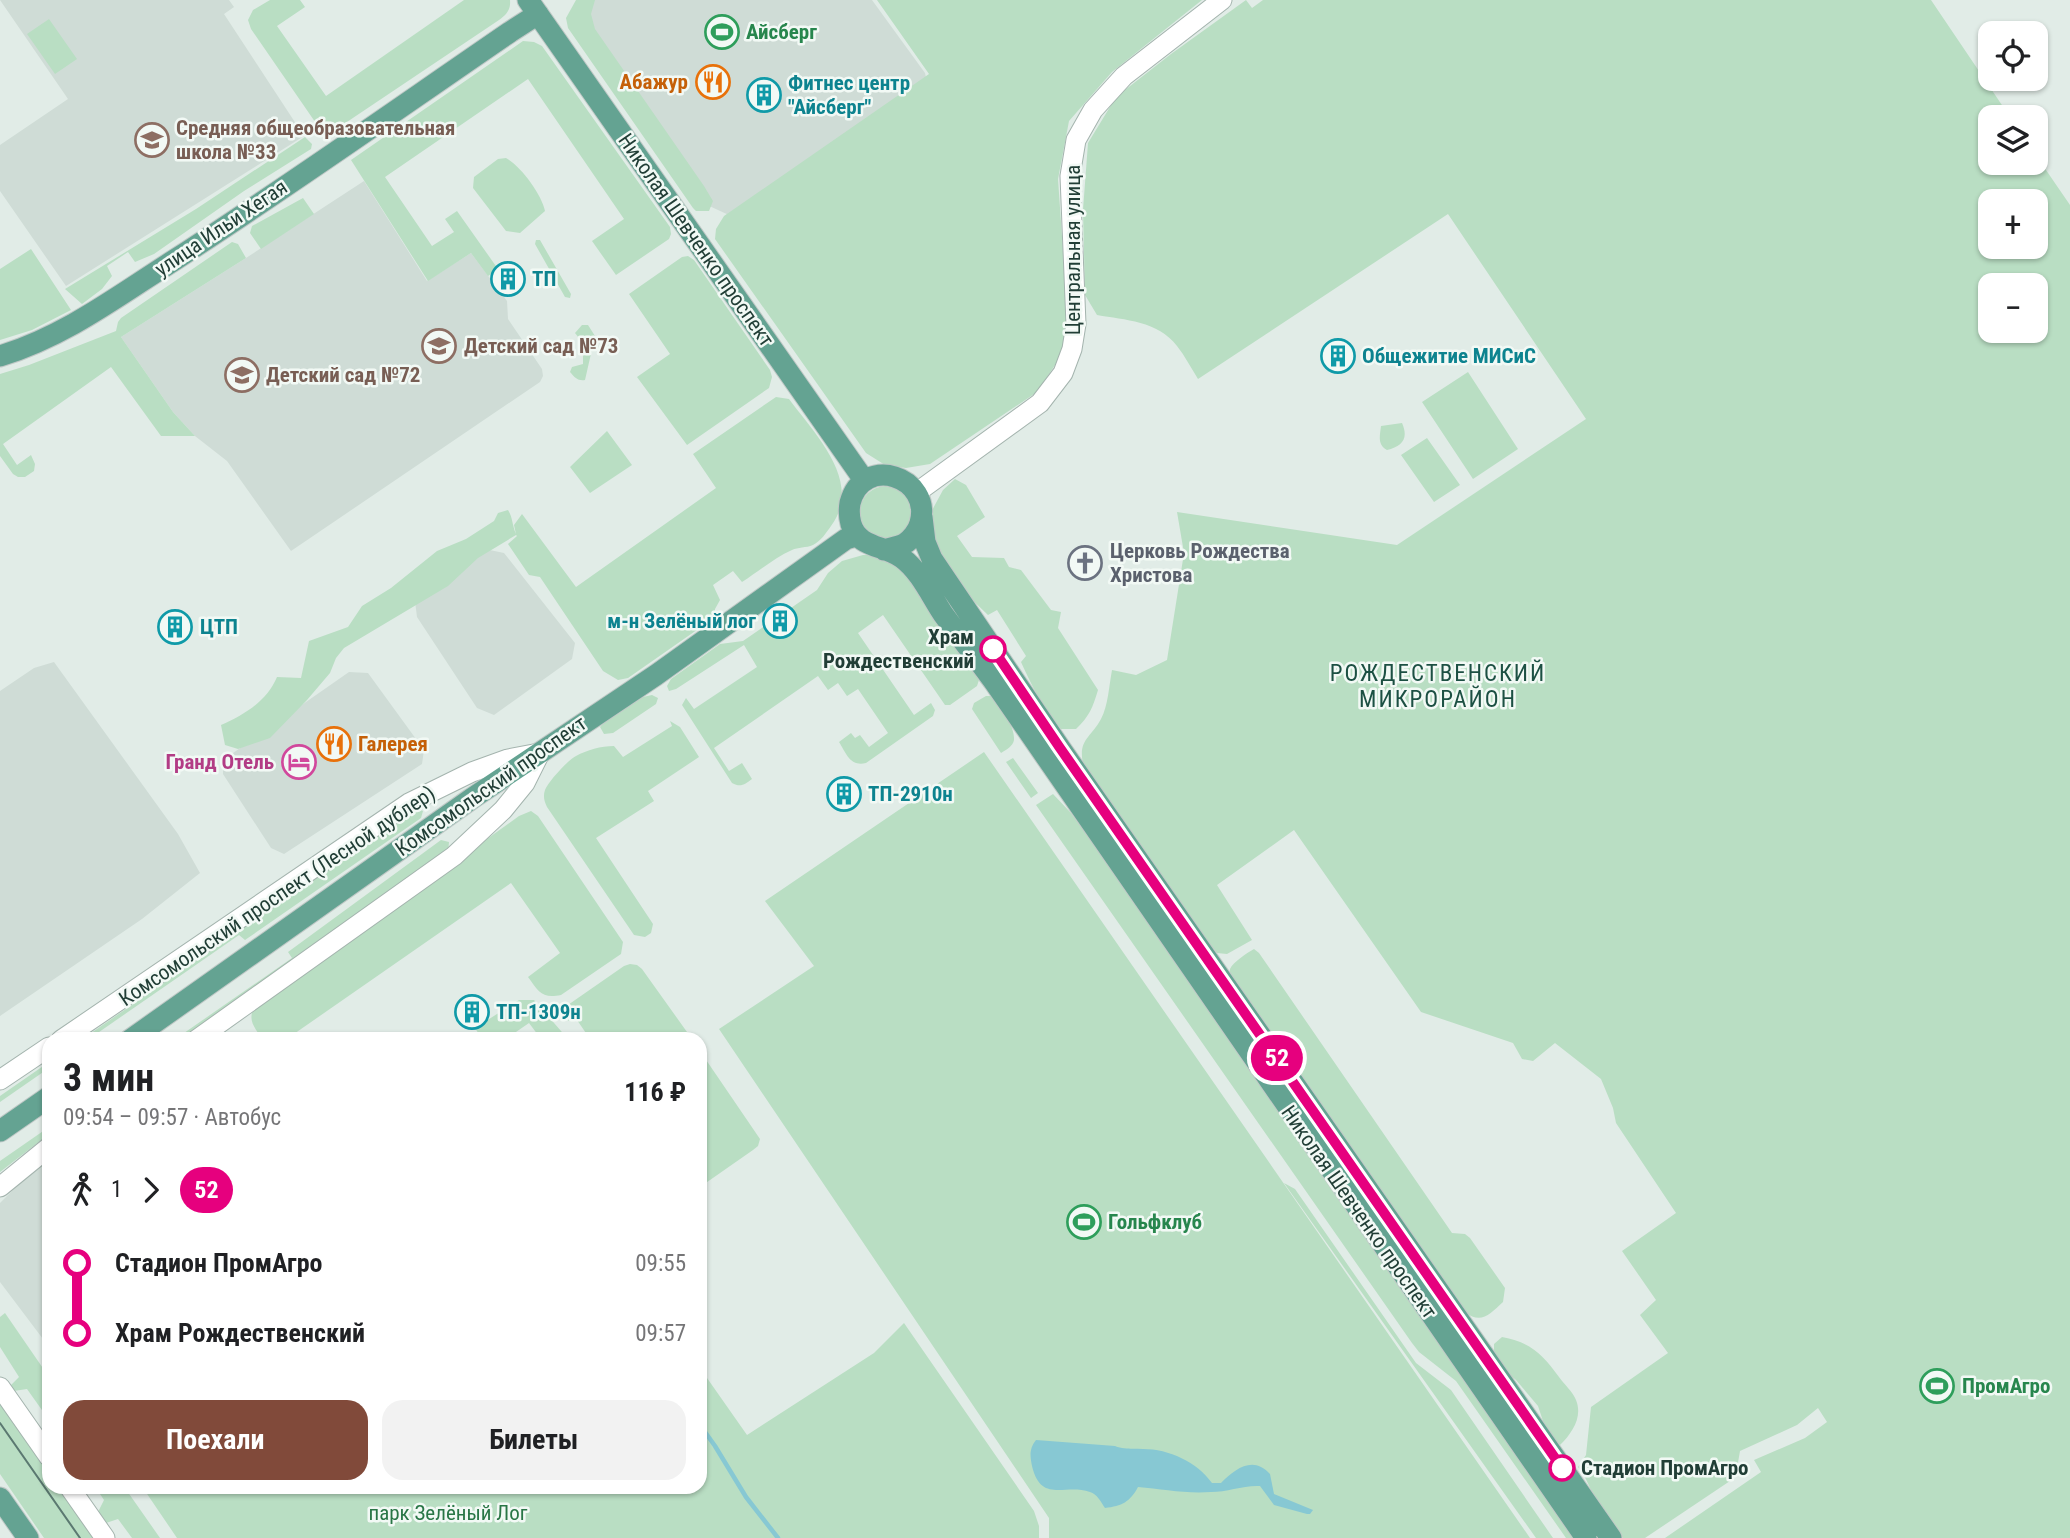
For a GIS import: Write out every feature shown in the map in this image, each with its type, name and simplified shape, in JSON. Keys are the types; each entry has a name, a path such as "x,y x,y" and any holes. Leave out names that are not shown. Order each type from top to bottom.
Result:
{"main road":[{"name":"улица Ильи Хегая","path":"0,356 51,337 83,320 231,223 510,32 533,7"},
{"name":"Николая Шевченко проспект","path":"533,7 864,480"},
{"path":"878,475 890,475 903,480 916,493 922,517 918,529 906,543 884,550 856,536 850,521 849,506 854,492 864,480 878,475"},
{"name":"Николая Шевченко проспект","path":"922,517 925,542 932,559 1463,1342 1586,1538"},
{"name":"Комсомольский проспект","path":"141,1032 429,828 656,675 846,539 856,536"},
{"name":"Николая Шевченко проспект","path":"884,550 901,558 914,570 1463,1342 1611,1538"},
{"path":"0,1131 42,1102"},
{"path":"0,1498 28,1538"}],"street":[{"name":"Центральная улица","path":"916,493 1040,403 1063,373 1072,349 1076,324 1070,176 1076,140 1093,110 1124,76 1222,0"},
{"name":"Комсомольский проспект (Лесной дублер)","path":"73,1032 409,803 472,772 508,759 540,753"},
{"path":"207,1032 454,856 503,810 525,783 540,753"},
{"path":"0,1080 42,1052"},
{"path":"0,1187 42,1153"},
{"path":"0,1387 42,1447"},
{"path":"74,1494 105,1538"}],"shaded area":[{"name":"Средняя общеобразовательная школа №33","path":"0,0 229,0 234,7 224,14 304,136 66,286 0,191 0,145 68,99"},
{"path":"585,0 872,0 925,73 927,82 731,216 705,204 587,34"},
{"path":"364,181 427,281 471,253 507,301 508,319 542,369 543,376 540,382 291,551 227,461 195,436 173,412 121,337"},
{"path":"485,549 504,553 575,643 572,659 494,715 477,708 417,617 415,601"},
{"path":"54,662 178,834 200,873 142,919 0,1016 0,691 34,668"},
{"path":"349,672 368,673 424,750 422,764 284,854 271,848 223,774 223,760"},
{"path":"42,1161 42,1338 0,1282 0,1203"}],"green space":[{"path":"270,0 300,0 305,7 277,26 326,96 464,0 510,0 510,7 499,20 332,132 322,132 251,29 248,20 253,10"},
{"path":"576,0 595,0 591,14 595,29 704,186 713,201 709,211 696,211 693,208 568,28 566,18"},
{"path":"877,0 1202,0 1112,72 1069,121 1058,179 1068,323 1061,356 1037,392 930,464 906,468 885,465 866,453 715,239 716,229 724,216 929,74"},
{"path":"1246,0 1252,8 1263,0 1931,0 1978,70 1978,91 1992,91 2002,105 1978,105 1978,175 2048,173 2070,205 2070,1538 1665,1538 1761,1472 1754,1460 1805,1438 1827,1422 1818,1408 1797,1425 1740,1451 1736,1474 1730,1481 1645,1538 1623,1538 1601,1511 1578,1467 1586,1455 1591,1407 1668,1353 1640,1315 1656,1300 1622,1251 1676,1213 1616,1123 1601,1079 1555,1043 1533,1061 1522,1059 1513,1043 1421,1012 1294,830 1217,885 1252,940 1227,954 1217,953 1083,764 1082,749 1103,714 1112,670 1136,675 1167,660 1184,553 1177,512 1397,545 1586,419 1448,214 1198,379 1177,346 1160,331 1130,320 1097,315 1085,295 1083,210 1088,143 1116,97"},
{"path":"49,19 77,59 55,74 27,34"},
{"path":"523,41 542,46 670,227 671,234 669,239 616,275 592,241 624,219 528,79 385,177 432,246 454,232 445,219 457,211 498,269 488,276 471,253 428,281 351,160"},
{"path":"305,137 312,144 311,149 244,191 154,254 135,262 128,252 107,266 112,276 102,289 82,304 65,289 196,209"},
{"path":"506,158 518,167 530,182 545,211 520,233 506,231 473,188 474,177 498,159"},
{"path":"303,198 314,214 261,249 250,233 252,226"},
{"path":"536,240 540,240 571,294 570,298 565,297 535,244"},
{"path":"232,242 238,244 246,258 121,337 173,412 195,436 161,436 111,367 3,444 17,465 31,455 35,464 34,471 25,477 13,474 0,456 0,374 116,331 121,318"},
{"path":"31,249 71,310 32,330 0,340 0,269"},
{"path":"688,256 694,260 770,370 772,377 769,388 687,445 637,377 670,354 629,294 682,257"},
{"path":"582,325 588,325 595,336 585,380 577,379 570,372 572,367 583,364 583,343 575,333"},
{"path":"1468,372 1518,449 1473,479 1422,402"},
{"path":"776,397 789,399 832,459 842,492 840,509 831,526 816,543 785,553 742,582 733,571 713,585 720,600 714,618 628,678 618,680 603,671 540,577 529,575 508,544 516,535 478,558 448,586 344,648 330,673 270,738 238,749 225,745 221,725 238,717 261,700 277,677 301,678 309,641 348,627 362,606 391,588 437,551 466,539 494,521 498,513 508,510 516,534 514,525 522,514 576,587 716,488 693,454"},
{"path":"1402,423 1405,433 1403,441 1387,450 1380,442 1381,426"},
{"path":"607,431 632,465 590,493 570,467"},
{"path":"1427,438 1460,485 1434,502 1401,455"},
{"path":"955,479 966,485 985,517 957,536 972,557 1004,558 1009,567 1021,570 1051,610 1061,612 1058,628 1098,690 1090,711 1076,729 1061,729 1038,697 1021,662 1026,656 997,610 988,615 964,592 936,551 930,514 943,490"},
{"path":"886,486 896,488 904,494 910,502 910,522 904,530 896,536 886,538 876,536 868,530 862,522 860,512 862,502 868,494 876,488"},
{"path":"863,555 875,555 895,563 913,582 979,680 977,686 950,705 945,705 883,615 858,633 914,715 931,703 935,710 933,716 866,763 856,763 849,758 839,742 851,733 855,738 860,735 869,747 888,733 858,689 847,696 838,683 828,690 818,676 714,748 729,771 742,763 752,779 740,785 732,783 682,705 686,698 694,709 757,667 744,645 669,691 667,686 671,679 720,644 743,641 817,590 828,573 842,561"},
{"path":"652,695 658,698 656,704 613,733 604,734 600,727 605,721 643,697"},
{"path":"986,696 992,696 1014,734 1012,744 1001,753 972,709 974,703"},
{"path":"670,721 680,727 699,757 648,791 654,801 596,838 653,924 651,933 645,937 634,935 547,807 544,794 554,777 576,756 594,749 614,746 623,757 672,726"},
{"path":"984,752 1530,1538 1049,1538 1049,1518 719,1029 814,966 765,901"},
{"path":"1013,758 1038,793 1031,798 1006,762"},
{"path":"1053,794 1071,813 1111,868 1573,1538 1566,1538 1456,1381 1419,1352 1412,1343 1036,805"},
{"path":"414,810 423,811 421,818 245,940 239,935 99,1032 93,1032"},
{"path":"531,811 538,816 623,942 621,954 561,995 545,995 528,977 560,953 511,883 297,1032 258,1032 251,1018 257,1004 519,816"},
{"path":"441,840 449,842 448,853 191,1032 186,1032 292,958 288,952"},
{"path":"1254,949 1452,1233 1465,1234 1470,1238 1505,1288 1503,1302 1489,1314 1476,1318 1465,1312 1233,981 1230,969"},
{"path":"637,965 642,969 687,1032 585,1032 577,1020 570,1021 565,1018 562,1014 565,1007 624,966"},
{"path":"519,1000 534,1000 562,1032 536,1032 529,1023 516,1032 478,1032 475,1028"},
{"path":"707,1061 760,1139 758,1146 707,1182"},
{"path":"42,1067 42,1073 0,1102 0,1096"},
{"path":"42,1132 42,1139 0,1172 0,1161"},
{"path":"1284,1183 1295,1189 1416,1363 1451,1390 1553,1538 1536,1538"},
{"path":"5,1313 42,1367 42,1410 27,1389 14,1391 10,1386 19,1377 0,1347 0,1317"},
{"name":"парк Зелёный Лог","path":"904,1323 1034,1511 1039,1526 1039,1538 177,1538 147,1494 707,1494 707,1378 747,1435 874,1353"},
{"path":"1502,1337 1529,1346 1547,1362 1575,1397 1578,1406 1577,1419 1560,1445 1546,1430 1538,1406 1516,1380 1500,1367 1494,1356 1494,1344"},
{"path":"0,1401 42,1461 42,1494 64,1494 96,1538 44,1538 0,1474"},
{"path":"100,1494 129,1494 160,1538 132,1538 118,1519 106,1523 98,1512 104,1500"}],"water":[{"path":"1036,1440 1163,1451 1190,1463 1212,1483 1221,1483 1244,1466 1257,1465 1270,1474 1274,1494 1313,1510 1307,1514 1274,1505 1260,1486 1217,1492 1183,1492 1138,1487 1125,1502 1105,1508 1097,1496 1090,1492 1048,1489 1041,1485 1036,1478 1031,1459 1031,1450"}],"waterway":[{"path":"707,1435 746,1497 778,1538"}],"tram line":[{"path":"0,1423 42,1483"},
{"path":"49,1494 80,1538"}],"bus line":[{"name":"52","path":"993,649 1562,1468"}],"place":[{"name":"Айсберг","path":"722,32"},
{"name":"Абажур","path":"713,82"},
{"name":"Фитнес центр \"Айсберг\"","path":"764,95"},
{"name":"Средняя общеобразовательная школа №33","path":"152,140"},
{"name":"ТП","path":"508,279"},
{"name":"Детский сад №73","path":"439,346"},
{"name":"Общежитие МИСиС","path":"1338,356"},
{"name":"Детский сад №72","path":"242,375"},
{"name":"Церковь Рождества Христова","path":"1085,563"},
{"name":"м-н Зелёный лог","path":"780,621"},
{"name":"ЦТП","path":"175,627"},
{"name":"Храм Рождественский","path":"993,649"},
{"name":"Галерея","path":"334,744"},
{"name":"Гранд Отель","path":"299,762"},
{"name":"ТП-2910н","path":"844,794"},
{"name":"ТП-1309н","path":"472,1012"},
{"name":"Гольфклуб","path":"1084,1222"},
{"name":"ПромАгро","path":"1937,1386"},
{"name":"Стадион ПромАгро","path":"1562,1468"}],"district":[{"name":"РОЖДЕСТВЕНСКИЙ МИКРОРАЙОН","path":"1438,686"}]}
